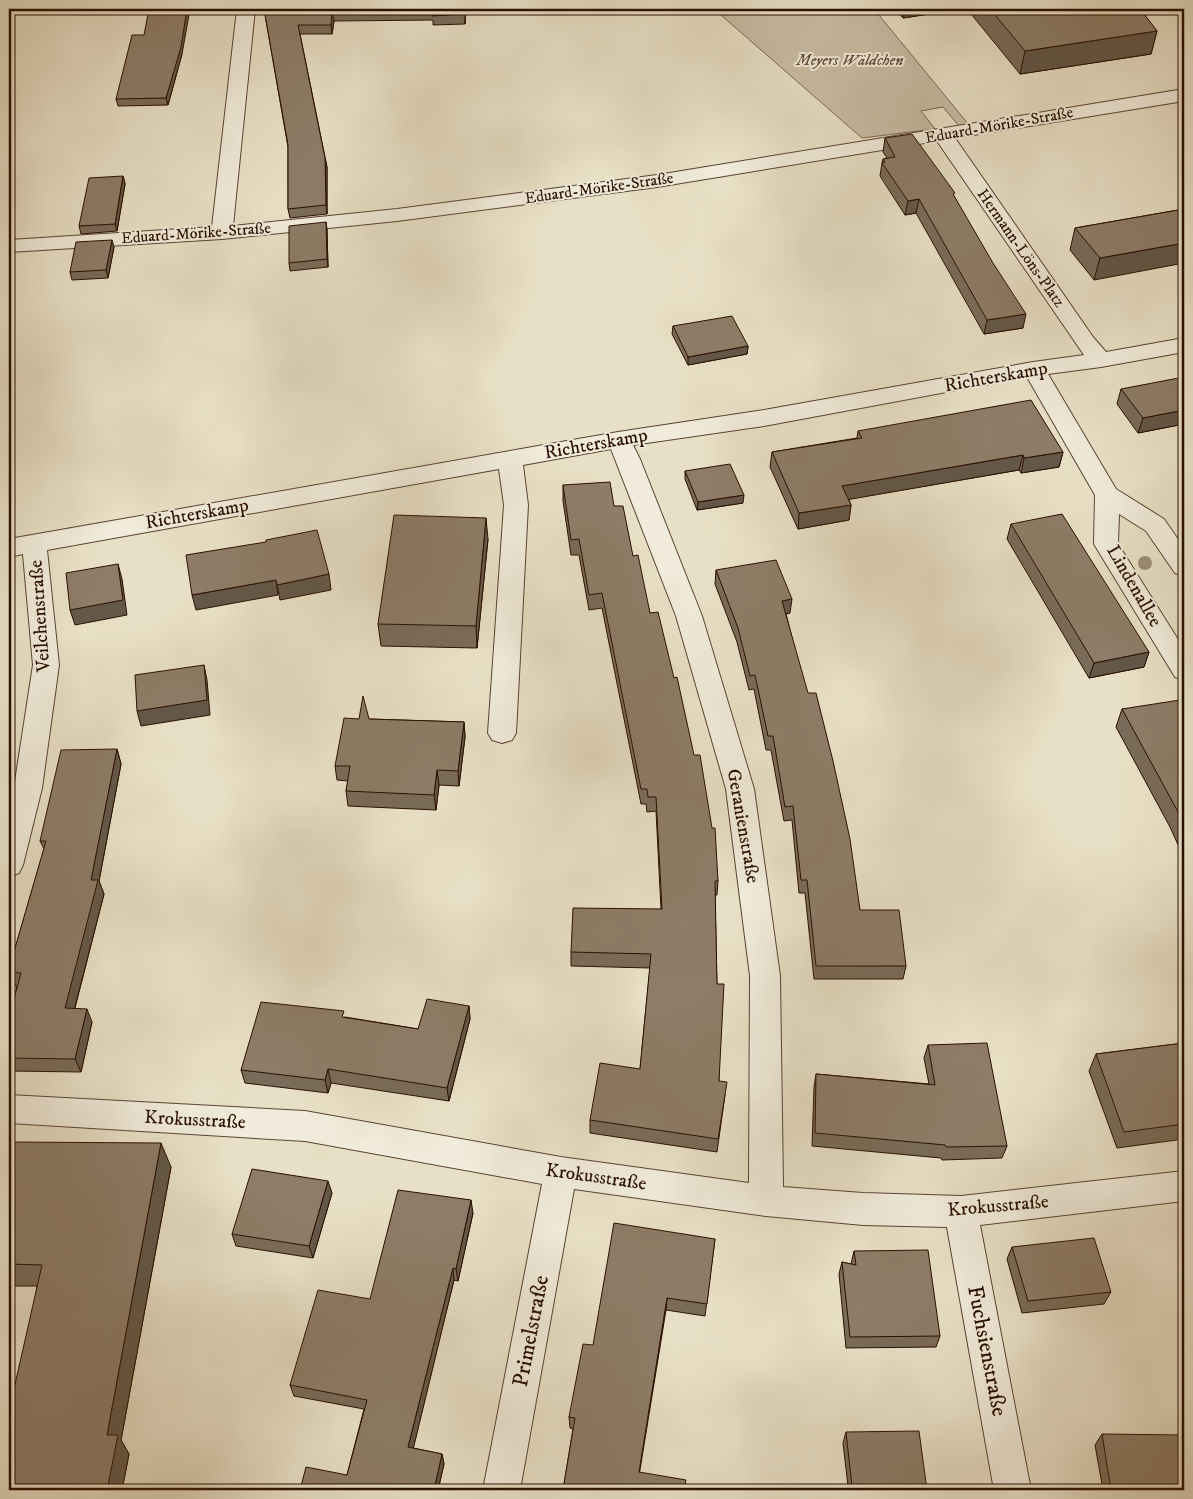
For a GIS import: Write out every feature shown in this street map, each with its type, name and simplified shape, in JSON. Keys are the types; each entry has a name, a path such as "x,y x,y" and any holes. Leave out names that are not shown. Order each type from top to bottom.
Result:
{"street":[{"path":"222,234 246,9"},
{"name":"Eduard-Mörike-Straße","path":"9,246 222,234 657,181 1184,95"},
{"name":"Hermann-Löns-Platz","path":"943,135 1085,342 1101,360"},
{"name":"Richterskamp","path":"9,548 618,440 764,418 1033,369 1101,360 1184,345"},
{"path":"1033,369 1048,391 1107,496 1155,525 1184,567"},
{"name":"Geranienstraße","path":"618,440 628,459 689,616 740,789 765,976 766,1201"},
{"path":"502,733 516,505 510,459"},
{"name":"Lindenallee","path":"1107,496 1106,544 1184,670"},
{"name":"Veilchenstraße","path":"9,865 28,788 46,665 34,543"},
{"name":"Krokusstraße","path":"9,1109 305,1126 561,1172 766,1201 864,1209 961,1212 1184,1186"},
{"name":"Primelstraße","path":"501,1490 561,1172"},
{"name":"Fuchsienstraße","path":"961,1212 1013,1490"}],"green space":[{"name":"Meyers Wäldchen","path":"714,9 874,9 969,125 959,126 943,107 921,111 935,129 862,138"}],"building":[{"path":"149,9 187,9 181,47 166,98 116,99 132,35 144,35"},
{"path":"264,9 465,9 465,14 432,16 432,11 332,12 331,25 298,25 325,158 326,205 288,209 288,145"},
{"path":"990,9 1140,9 1157,31 1025,51"},
{"path":"912,134 955,193 953,194 993,263 1026,314 987,320 919,199 908,201 882,163 885,162 883,159 895,157 885,138"},
{"path":"123,176 115,224 79,226 89,178"},
{"path":"1184,209 1184,243 1100,258 1075,228"},
{"path":"326,222 327,259 289,263 289,226"},
{"path":"112,240 106,270 70,272 76,242"},
{"path":"732,316 748,346 688,357 673,326"},
{"path":"1184,377 1184,410 1143,418 1121,389"},
{"path":"1031,400 1063,452 1024,458 1023,455 842,486 851,505 799,513 772,452 862,438 858,431"},
{"path":"730,464 744,495 698,502 685,471"},
{"path":"610,482 614,506 623,506 633,556 638,555 650,613 658,612 674,678 677,677 694,755 700,755 712,828 715,828 718,881 715,881 717,984 724,984 719,1081 727,1082 718,1139 590,1120 600,1063 640,1069 651,954 571,952 573,908 662,909 656,797 648,797 647,789 641,789 602,593 589,595 579,539 571,540 563,485"},
{"path":"1062,514 1149,652 1094,663 1011,524"},
{"path":"394,515 486,518 476,626 378,624"},
{"path":"317,530 329,574 277,585 276,580 192,595 186,555 266,542 266,540"},
{"path":"776,560 792,599 782,601 808,693 816,693 833,761 850,839 860,910 899,910 906,966 816,966 807,880 801,880 793,806 785,807 773,736 768,736 755,675 750,676 738,628 716,570"},
{"path":"118,564 123,600 70,610 66,573"},
{"path":"204,665 207,700 137,711 135,675"},
{"path":"363,696 369,719 464,722 458,771 437,770 434,795 346,791 350,766 335,766 344,718 359,719"},
{"path":"1180,700 1184,708 1184,825 1122,709"},
{"path":"117,749 91,880 98,880 65,1008 87,1009 75,1059 9,1058 9,1017 21,973 9,972 9,969 46,841 40,841 61,750"},
{"path":"427,999 469,1006 447,1088 328,1069 325,1080 241,1070 261,1002 344,1011 342,1017 418,1029"},
{"path":"987,1043 1007,1146 946,1147 945,1145 815,1133 816,1074 935,1085 928,1045"},
{"path":"1184,1043 1184,1124 1124,1132 1096,1054"},
{"path":"9,1142 161,1143 107,1435 118,1435 107,1490 9,1490 9,1411 42,1265 9,1264"},
{"path":"252,1169 328,1181 309,1246 232,1234"},
{"path":"398,1190 471,1200 456,1269 453,1268 408,1447 442,1454 434,1490 300,1490 306,1467 347,1475 367,1400 290,1385 318,1290 370,1299"},
{"path":"614,1223 715,1239 707,1304 667,1298 639,1472 686,1480 684,1490 563,1490 575,1418 569,1417 583,1344 593,1345"},
{"path":"1094,1238 1111,1292 1028,1301 1012,1247"},
{"path":"928,1250 940,1336 850,1337 842,1262 856,1265 854,1251"},
{"path":"919,1431 927,1490 839,1490 839,1486 852,1486 846,1432"},
{"path":"1102,1434 1184,1435 1184,1490 1111,1490"}]}
